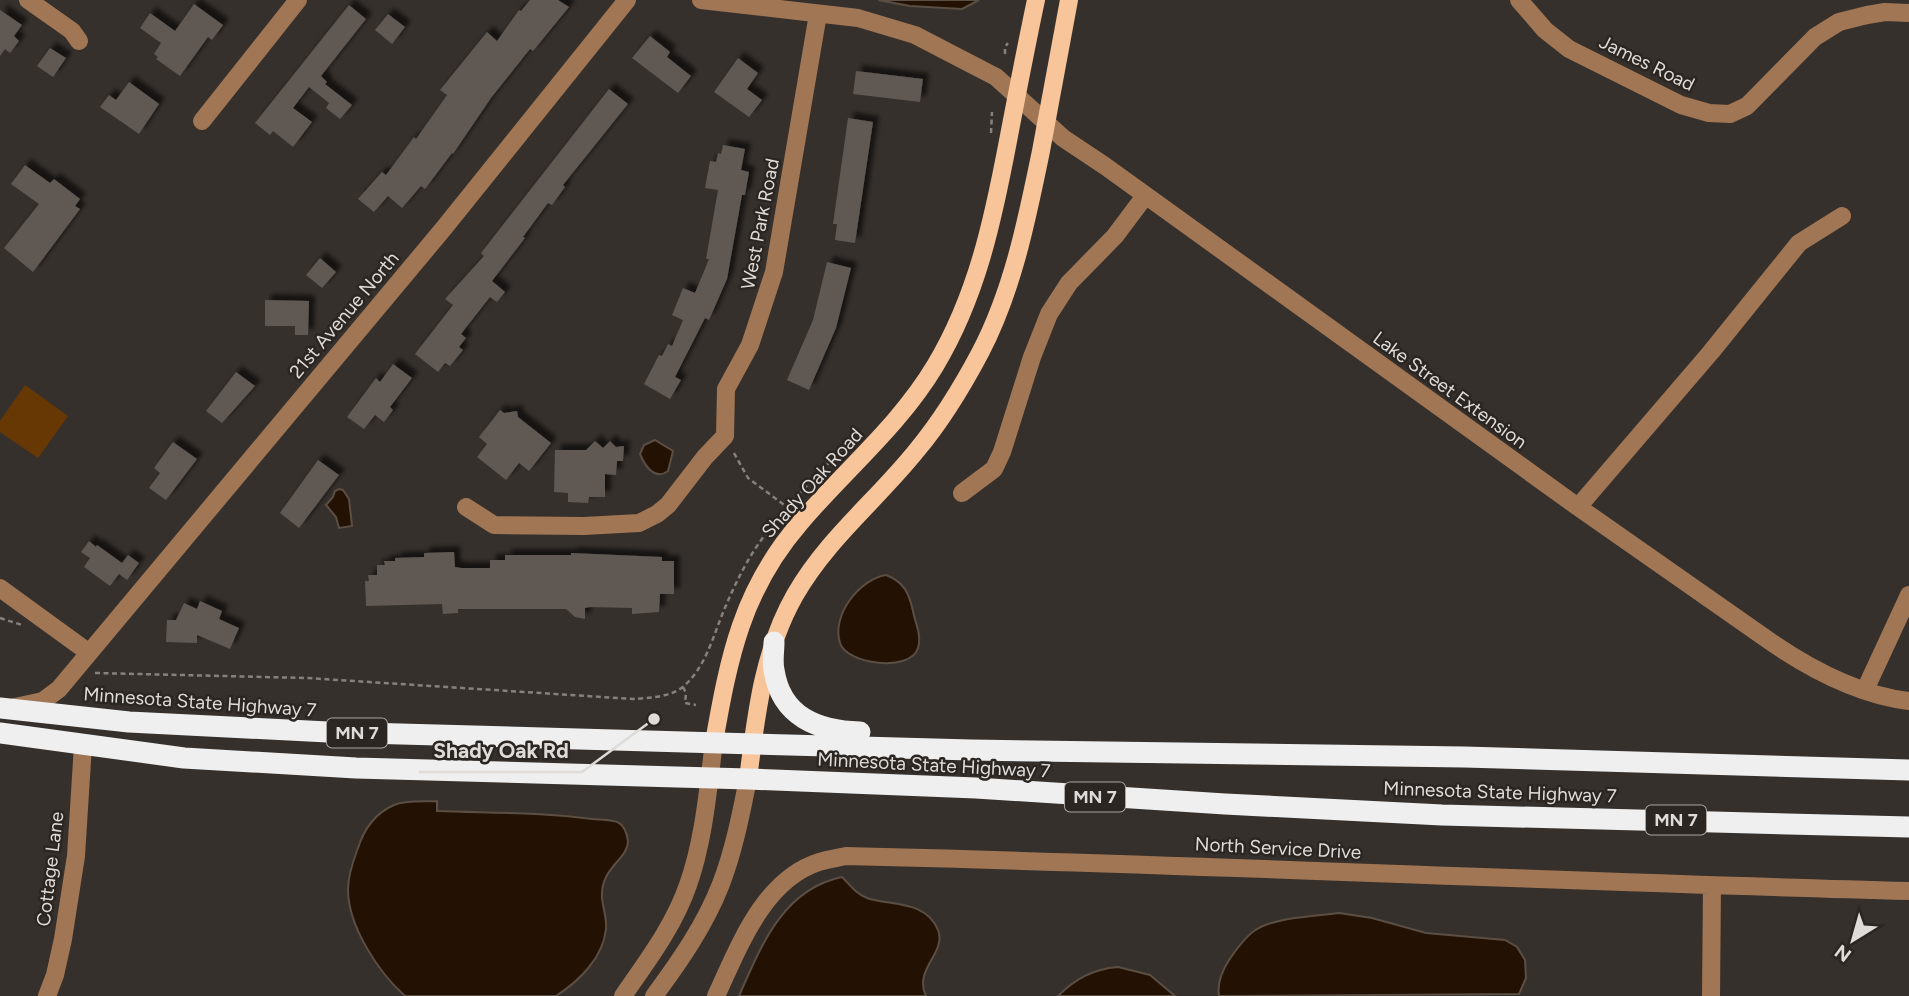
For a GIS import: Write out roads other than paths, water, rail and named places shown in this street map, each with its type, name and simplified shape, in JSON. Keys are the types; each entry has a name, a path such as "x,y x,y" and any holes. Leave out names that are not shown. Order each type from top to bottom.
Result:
{"highway":[{"path":"774,642 774,668 785,699 801,716 821,728 835,732 933,735 1159,753"},
{"name":"Minnesota State Highway 7","path":"4,708 129,722 328,733 1159,753 1331,754 1909,770"},
{"name":"Minnesota State Highway 7","path":"0,733 184,758 356,768 976,788 1211,804 1442,815 1909,827"}],"main road":[{"name":"Shady Oak Road","path":"715,742 735,640 749,603 767,569 800,523 900,416 935,365 963,311 992,226 1036,0"},
{"path":"748,779 761,687 774,642 794,596 839,535 917,451 941,419 982,349 1000,308 1020,249 1069,0"}],"street":[{"path":"28,0 72,31 79,41"},
{"path":"202,121 298,0"},
{"name":"21st Avenue North","path":"4,708 43,701 59,689 444,228 627,0"},
{"name":"Lake Street Extension","path":"701,0 858,18 915,35 996,77 1046,124 1145,197 1578,507 1802,663 1837,680 1909,702"},
{"name":"James Road","path":"1519,0 1545,30 1569,49 1681,105 1709,113 1730,114 1747,106 1815,37 1839,22 1885,12 1909,13"},
{"name":"West Park Road","path":"466,508 494,525 583,526 639,523 668,505 725,436 726,389 750,345 774,272 818,14"},
{"path":"962,493 994,468 1002,452 1041,332 1058,300 1082,269 1115,236 1145,197"},
{"path":"1578,507 1711,352 1799,243 1842,216"},
{"path":"0,588 88,652"},
{"path":"1865,690 1909,595"},
{"name":"Shady Oak Road","path":"622,996 664,935 688,885 696,858 715,742"},
{"name":"Cottage Lane","path":"47,996 63,939 76,856 83,745"},
{"path":"654,996 692,943 721,884 748,779"},
{"name":"North Service Drive","path":"716,996 768,898 800,871 819,862 846,856 1909,891"},
{"path":"1711,996 1712,886"}],"place":[{"name":"Shady Oak Rd","path":"654,719"}]}
